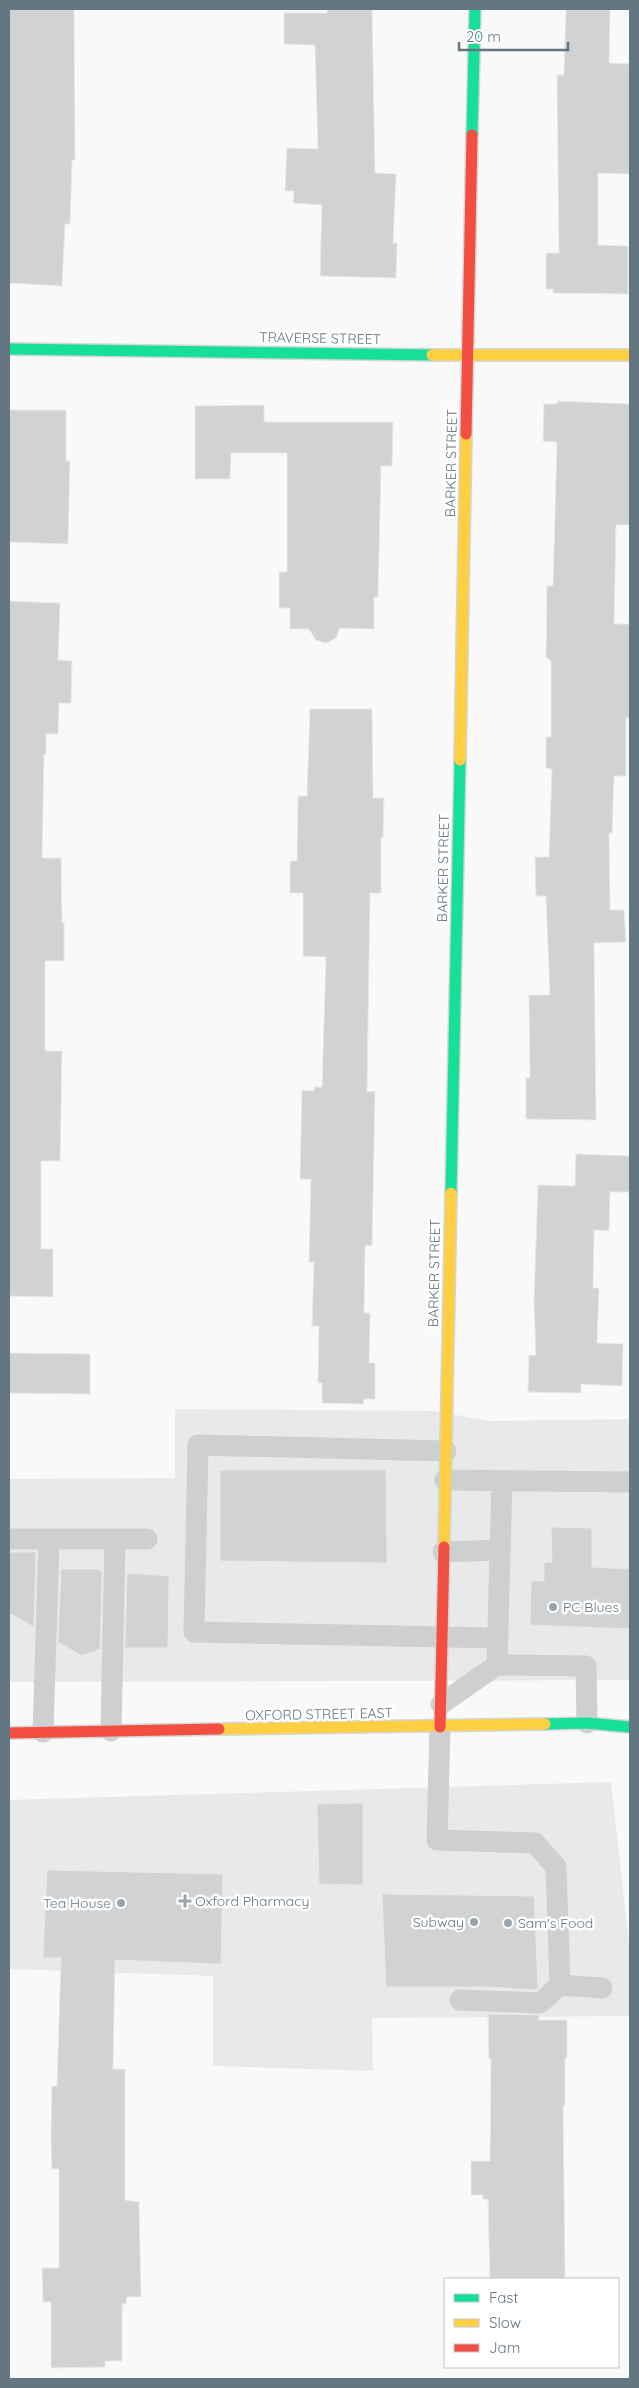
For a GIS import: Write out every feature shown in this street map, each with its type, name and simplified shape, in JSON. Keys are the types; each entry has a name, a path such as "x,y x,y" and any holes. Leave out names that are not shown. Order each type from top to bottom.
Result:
{"street":[{"name":"BARKER STREET","path":"440,1727 475,9"},
{"name":"TRAVERSE STREET","path":"9,349 468,355 630,355"},
{"name":"OXFORD STREET EAST","path":"9,1733 587,1723 630,1727"}],"lane":[{"path":"446,1451 198,1445 194,1632 498,1638"},
{"path":"445,1480 630,1482"},
{"path":"497,1665 502,1481"},
{"path":"9,1539 147,1538"},
{"path":"43,1732 49,1539"},
{"path":"111,1731 115,1539"},
{"path":"444,1552 500,1550"},
{"path":"441,1704 497,1665 586,1666 587,1723"},
{"path":"440,1727 437,1840 535,1843 556,1867 560,1985"},
{"path":"460,2000 540,2003 560,1985 602,1988"}],"shaded area":[{"path":"175,1409 434,1411 489,1421 630,1419 630,1680 9,1682 9,1479 175,1478"},
{"path":"611,1782 630,1952 630,2016 372,2018 373,2071 213,2066 213,1976 9,1969 9,1800"}],"building":[{"path":"9,9 74,9 75,160 72,160 70,224 65,224 62,286 9,283"},
{"path":"327,9 372,9 375,173 396,174 393,243 397,243 396,278 320,276 322,205 293,203 294,191 285,191 287,148 318,149 315,45 284,44 284,13 327,13"},
{"path":"566,9 610,9 609,63 630,64 630,174 598,173 598,245 628,246 628,294 553,293 553,289 546,289 546,253 559,253 557,75 564,75"},
{"path":"557,401 630,404 630,525 616,525 614,624 630,624 630,718 626,718 626,776 614,776 612,833 609,833 610,910 624,910 626,942 594,943 596,1120 526,1119 526,1078 530,1078 529,995 550,995 546,896 536,896 535,857 549,857 552,769 546,768 546,737 551,737 551,661 546,657 547,586 553,586 557,442 543,441 544,404 557,404"},
{"path":"264,405 264,422 393,422 392,466 381,466 378,597 374,597 374,629 340,628 336,638 326,643 316,640 309,629 290,629 290,608 279,608 279,572 287,572 287,453 231,453 230,479 195,479 195,406"},
{"path":"9,410 66,410 66,461 70,461 68,544 9,542"},
{"path":"9,601 60,603 58,660 72,661 71,703 59,703 58,734 46,734 46,754 44,754 42,858 61,858 62,923 64,923 64,961 45,961 45,1051 62,1051 60,1161 41,1161 41,1249 53,1249 53,1297 9,1296"},
{"path":"310,709 372,709 373,798 384,798 383,838 381,838 381,893 370,893 367,1092 375,1091 372,1246 365,1245 364,1313 370,1313 369,1363 375,1363 375,1399 364,1399 363,1404 322,1403 322,1383 318,1383 319,1326 312,1326 314,1262 309,1262 311,1179 300,1179 302,1090 314,1091 314,1087 322,1087 326,957 303,956 303,893 290,893 290,861 297,861 298,796 307,796"},
{"path":"576,1154 630,1156 630,1192 610,1192 609,1231 594,1230 593,1288 599,1288 597,1343 623,1344 622,1386 581,1384 581,1393 528,1392 529,1355 536,1356 534,1301 538,1185 575,1186"},
{"path":"9,1353 90,1354 90,1394 9,1393"},
{"path":"220,1470 386,1470 387,1563 220,1561"},
{"path":"551,1527 592,1528 592,1567 630,1569 630,1629 530,1625 531,1581 544,1581 544,1563 552,1562"},
{"path":"9,1552 36,1552 34,1627 9,1613"},
{"path":"61,1569 98,1569 102,1572 100,1649 82,1656 58,1642"},
{"path":"127,1573 169,1576 168,1648 125,1648"},
{"path":"363,1803 363,1885 319,1884 317,1804"},
{"path":"47,1870 223,1874 221,1964 115,1960 113,2069 125,2069 125,2200 139,2202 141,2297 127,2297 126,2304 122,2304 122,2361 105,2361 105,2367 51,2368 51,2302 43,2302 42,2268 59,2268 59,2169 52,2169 51,2138 52,2086 57,2086 61,1958 43,1958"},
{"path":"382,1894 534,1896 538,1988 535,1990 488,1987 386,1987"},
{"path":"488,2014 539,2015 539,2020 567,2020 565,2106 563,2106 565,2278 490,2278 488,2199 483,2199 483,2195 471,2195 471,2161 490,2161 491,2059 489,2059"}],"traffic: fast":[{"path":"472,135 475,9"},
{"path":"9,349 432,355"},
{"path":"451,1193 460,760"},
{"path":"545,1724 587,1723 630,1727"}],"traffic: slow":[{"path":"432,355 630,355"},
{"path":"460,760 466,434"},
{"path":"444,1547 451,1193"},
{"path":"219,1729 545,1724"}],"traffic: jam":[{"path":"466,434 472,135"},
{"path":"440,1727 444,1547"},
{"path":"9,1733 219,1729"}],"place":[{"name":"PC Blues","path":"553,1607"},
{"name":"Oxford Pharmacy","path":"185,1901"},
{"name":"Tea House","path":"121,1903"},
{"name":"Subway","path":"474,1922"},
{"name":"Sam's Food","path":"508,1923"}]}
